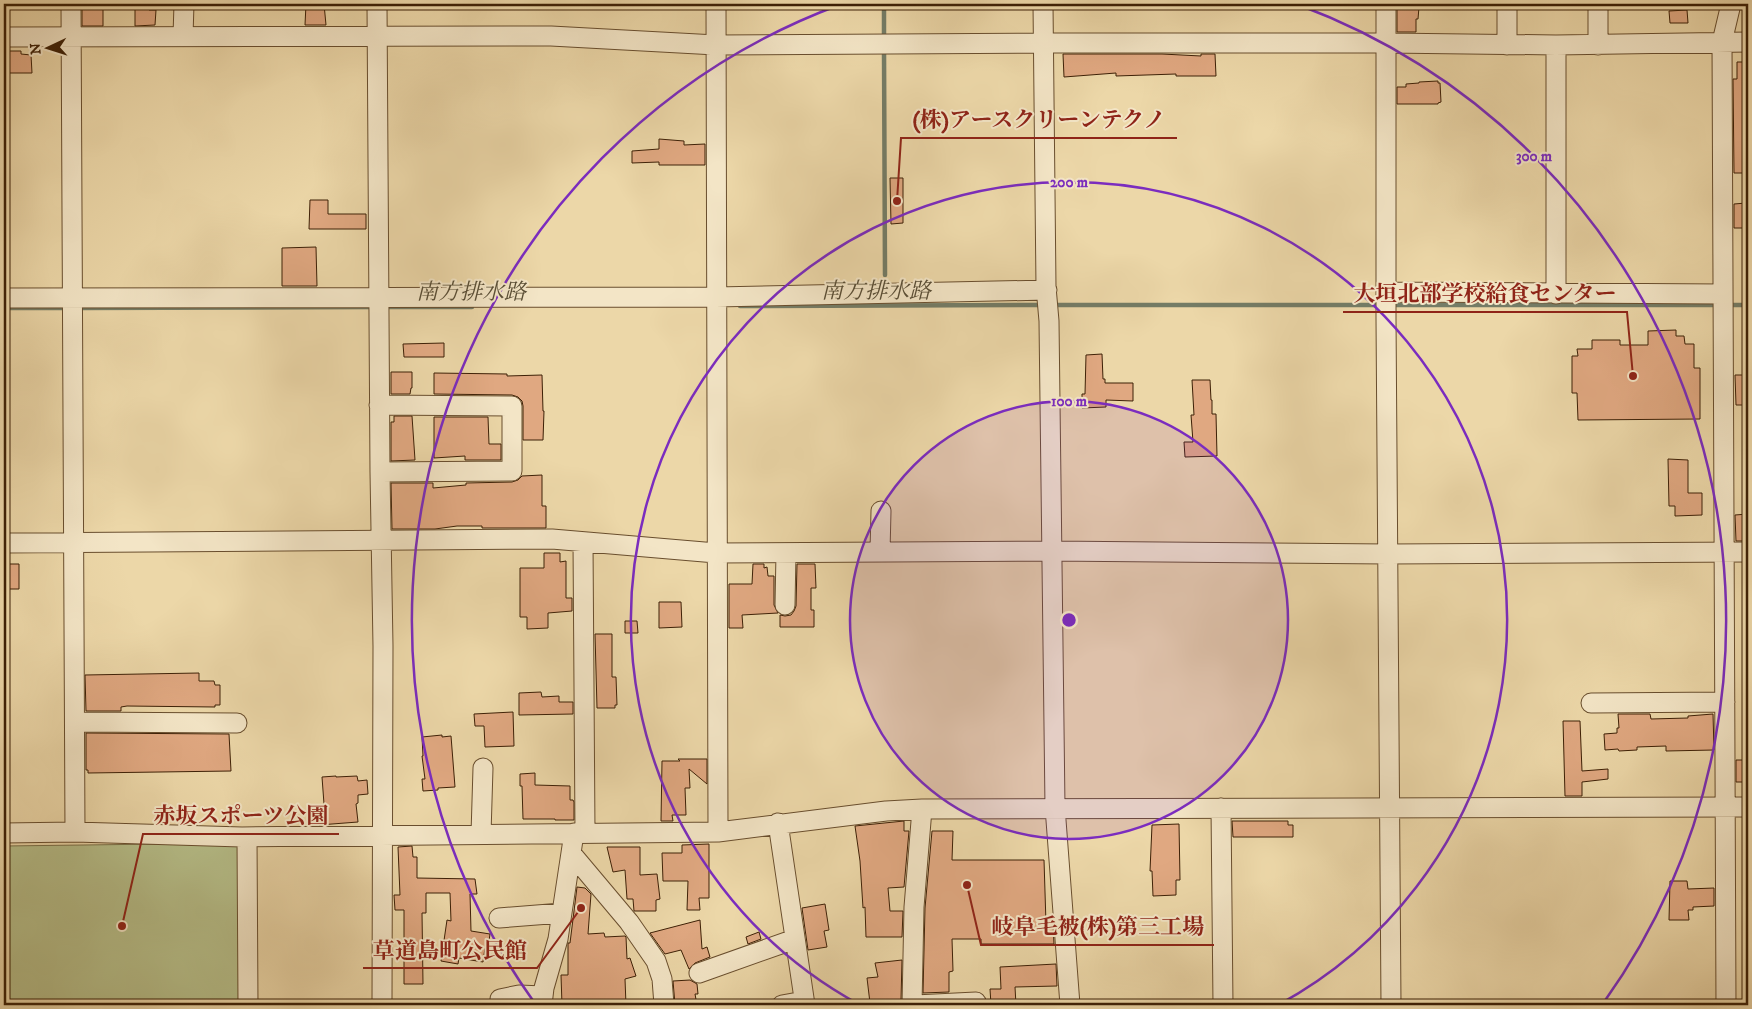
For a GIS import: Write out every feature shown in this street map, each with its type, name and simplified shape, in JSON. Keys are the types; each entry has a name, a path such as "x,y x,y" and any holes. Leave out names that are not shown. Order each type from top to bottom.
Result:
{"street":[{"path":"71,4 75,832"},
{"path":"184,4 184,36"},
{"path":"377,4 378,304 383,646 382,1005"},
{"path":"716,4 718,832"},
{"path":"1043,4 1042,43 1055,808 1070,1005"},
{"path":"1386,4 1386,315 1392,1005"},
{"path":"1506,4 1507,45"},
{"path":"1598,4 1598,45"},
{"path":"1726,1005 1722,42 1731,4"},
{"path":"4,37 550,36 716,45 1042,43 1598,45 1748,42"},
{"path":"1556,45 1556,294"},
{"path":"4,298 378,304 716,304 1047,293"},
{"path":"1386,294 1723,295"},
{"path":"379,405 512,406 512,471 380,472"},
{"path":"880,552 882,511"},
{"path":"4,543 552,539 716,553 1388,554 1748,552"},
{"path":"500,999 520,995 542,1000 558,939 571,853 580,833 583,542"},
{"path":"785,605 786,553"},
{"path":"1591,703 1725,702"},
{"path":"75,722 237,722"},
{"path":"482,834 483,768"},
{"path":"4,833 75,832 248,837 718,832 778,823 922,809 1748,807"},
{"path":"1221,808 1223,1005"},
{"path":"922,809 914,907 914,1005 976,1002"},
{"path":"778,823 804,1003 782,1005"},
{"path":"248,837 248,1005"},
{"path":"571,853 629,922 656,961 662,979 664,1005"},
{"path":"499,918 562,913"},
{"path":"699,973 795,939"}],"green space":[{"path":"241,843 240,1005 4,1005 4,846"}],"building":[{"path":"82,4 103,4 103,26 82,26"},
{"path":"306,4 324,4 326,25 305,25"},
{"path":"1397,4 1413,4 1413,7 1419,7 1418,19 1416,19 1416,32 1397,32"},
{"path":"149,8 149,10 156,10 155,25 135,26 135,9"},
{"path":"1687,10 1688,23 1670,23 1669,11"},
{"path":"4,51 21,51 21,54 31,55 32,73 4,73"},
{"path":"1063,54 1201,56 1201,54 1215,54 1216,76 1176,76 1176,74 1116,76 1116,73 1064,77"},
{"path":"1737,62 1748,62 1748,173 1734,173 1733,79 1737,79"},
{"path":"1438,81 1440,83 1441,102 1438,104 1397,104 1397,87 1406,87 1406,84 1419,82"},
{"path":"659,139 684,141 684,145 705,144 705,165 659,165 659,162 632,163 632,151 659,149"},
{"path":"890,178 903,178 903,223 891,224"},
{"path":"310,200 328,200 328,214 366,214 366,229 309,229"},
{"path":"1746,203 1746,228 1734,228 1734,204"},
{"path":"316,247 317,286 282,286 282,248"},
{"path":"1676,330 1676,336 1684,336 1685,344 1694,344 1694,368 1700,368 1700,419 1578,420 1577,393 1572,393 1572,356 1578,356 1577,349 1592,349 1592,340 1620,340 1620,345 1648,345 1648,331"},
{"path":"444,343 444,357 404,357 403,344"},
{"path":"1102,354 1103,379 1105,379 1105,383 1133,383 1133,401 1106,400 1106,407 1082,408 1082,394 1085,394 1086,355"},
{"path":"391,372 412,372 410,394 391,394"},
{"path":"434,373 507,374 507,376 542,375 543,440 523,440 523,406 522,401 518,397 512,395 434,394"},
{"path":"1735,375 1748,375 1748,405 1736,405"},
{"path":"1192,380 1210,380 1212,414 1216,414 1217,456 1185,457 1184,442 1193,442 1191,415 1194,415"},
{"path":"394,416 412,416 415,460 391,461 391,422 394,422"},
{"path":"434,417 488,417 489,444 501,444 501,460 465,460 465,456 434,458"},
{"path":"1668,459 1688,460 1688,493 1702,493 1702,515 1675,516 1675,506 1669,506"},
{"path":"542,475 542,506 546,506 546,528 457,526 435,529 392,529 391,483 433,483 433,488 466,485 466,483 512,482 522,476"},
{"path":"1748,514 1748,541 1736,541 1735,515"},
{"path":"544,553 560,553 560,562 566,561 566,598 572,598 572,611 548,613 548,628 527,629 527,617 520,617 520,568 544,568"},
{"path":"4,564 19,564 19,589 4,589"},
{"path":"753,564 764,564 764,568 767,567 768,576 774,576 774,605 778,613 742,615 743,628 729,628 729,584 752,584"},
{"path":"797,564 815,564 816,588 811,588 811,610 814,610 814,627 780,627 780,615 791,615 796,606"},
{"path":"659,602 681,602 682,627 659,628"},
{"path":"625,621 637,621 638,633 625,633"},
{"path":"595,634 612,634 612,677 616,677 617,705 615,705 615,708 597,708"},
{"path":"199,673 199,681 214,681 215,685 220,685 220,705 215,705 215,707 127,706 121,707 121,711 86,711 85,675"},
{"path":"541,692 542,697 559,696 559,702 573,702 573,714 519,715 519,693"},
{"path":"513,712 514,746 485,747 484,726 475,726 474,714"},
{"path":"1618,714 1650,714 1651,719 1688,718 1688,716 1713,714 1714,750 1666,751 1666,746 1637,747 1637,750 1605,750 1604,734 1617,733 1617,728 1619,728"},
{"path":"1563,721 1580,721 1582,771 1608,769 1608,779 1582,782 1582,796 1565,796"},
{"path":"86,733 229,734 231,771 88,773 88,770 86,770"},
{"path":"442,735 442,737 451,736 455,787 423,791 422,779 425,779 422,737"},
{"path":"678,759 707,759 707,784 689,769 690,788 685,788 686,815 672,815 673,821 661,821 662,761 680,761"},
{"path":"1736,760 1744,760 1744,782 1736,782"},
{"path":"535,773 535,785 570,786 570,800 574,802 574,820 523,819 520,774"},
{"path":"357,776 358,781 367,780 368,794 358,795 358,803 356,804 358,822 319,825 317,806 323,806 324,804 322,777"},
{"path":"904,821 904,831 909,831 904,887 888,888 890,911 903,911 902,937 866,937 865,907 863,908 860,861 855,826"},
{"path":"1232,821 1288,821 1288,825 1293,825 1293,837 1233,837"},
{"path":"1179,824 1180,880 1176,880 1176,895 1153,896 1152,871 1150,871 1152,825"},
{"path":"932,831 953,831 952,860 1044,860 1046,924 1053,924 1054,944 981,944 981,939 952,939 953,971 949,972 949,992 923,993 925,908"},
{"path":"709,844 709,898 699,898 700,910 687,910 688,881 663,881 662,853 682,853 682,845"},
{"path":"412,846 413,857 417,857 417,878 475,879 477,894 470,894 471,931 490,934 483,962 459,958 458,964 441,961 447,920 451,921 450,893 426,893 426,913 422,913 423,984 404,984 404,910 395,910 394,895 400,895 398,847"},
{"path":"607,847 640,847 640,875 657,874 660,899 656,900 656,911 634,911 633,899 627,899 625,870 613,872"},
{"path":"1670,881 1687,881 1688,889 1714,888 1714,906 1693,907 1693,910 1688,910 1689,920 1669,920"},
{"path":"577,887 585,888 591,894 588,934 604,933 605,937 626,937 627,959 630,958 636,976 625,979 626,1005 562,1005 561,975 568,975 568,943 570,943"},
{"path":"825,904 829,930 824,931 827,947 808,950 802,908"},
{"path":"700,920 702,949 707,947 710,957 695,963 689,969 681,950 665,954 650,933"},
{"path":"759,932 761,939 748,944 746,937"},
{"path":"902,960 901,1000 870,1003 867,978 878,977 875,963"},
{"path":"1056,964 1057,986 1015,987 1016,1005 991,1005 990,989 1001,989 1000,967"},
{"path":"690,980 697,984 698,994 695,994 697,1005 675,1005 673,981"}],"waterway":[{"path":"884,4 884,39"},
{"path":"884,49 885,275"},
{"name":"南方排水路","path":"740,306 1042,305"},
{"name":"南方排水路","path":"1053,305 1382,305"},
{"name":"南方排水路","path":"1390,305 1717,305"},
{"name":"南方排水路","path":"1728,305 1748,305"},
{"name":"南方排水路","path":"78,308 375,307"},
{"name":"南方排水路","path":"383,307 472,307"},
{"name":"南方排水路","path":"4,308 67,308"}],"place":[{"name":"(株)アースクリーンテクノ","path":"897,201"},
{"name":"大垣北部学校給食センター","path":"1633,376"},
{"name":"岐阜毛被(株)第三工場","path":"967,885"},
{"name":"草道島町公民館","path":"581,908"},
{"name":"赤坂スポーツ公園","path":"122,926"}]}
